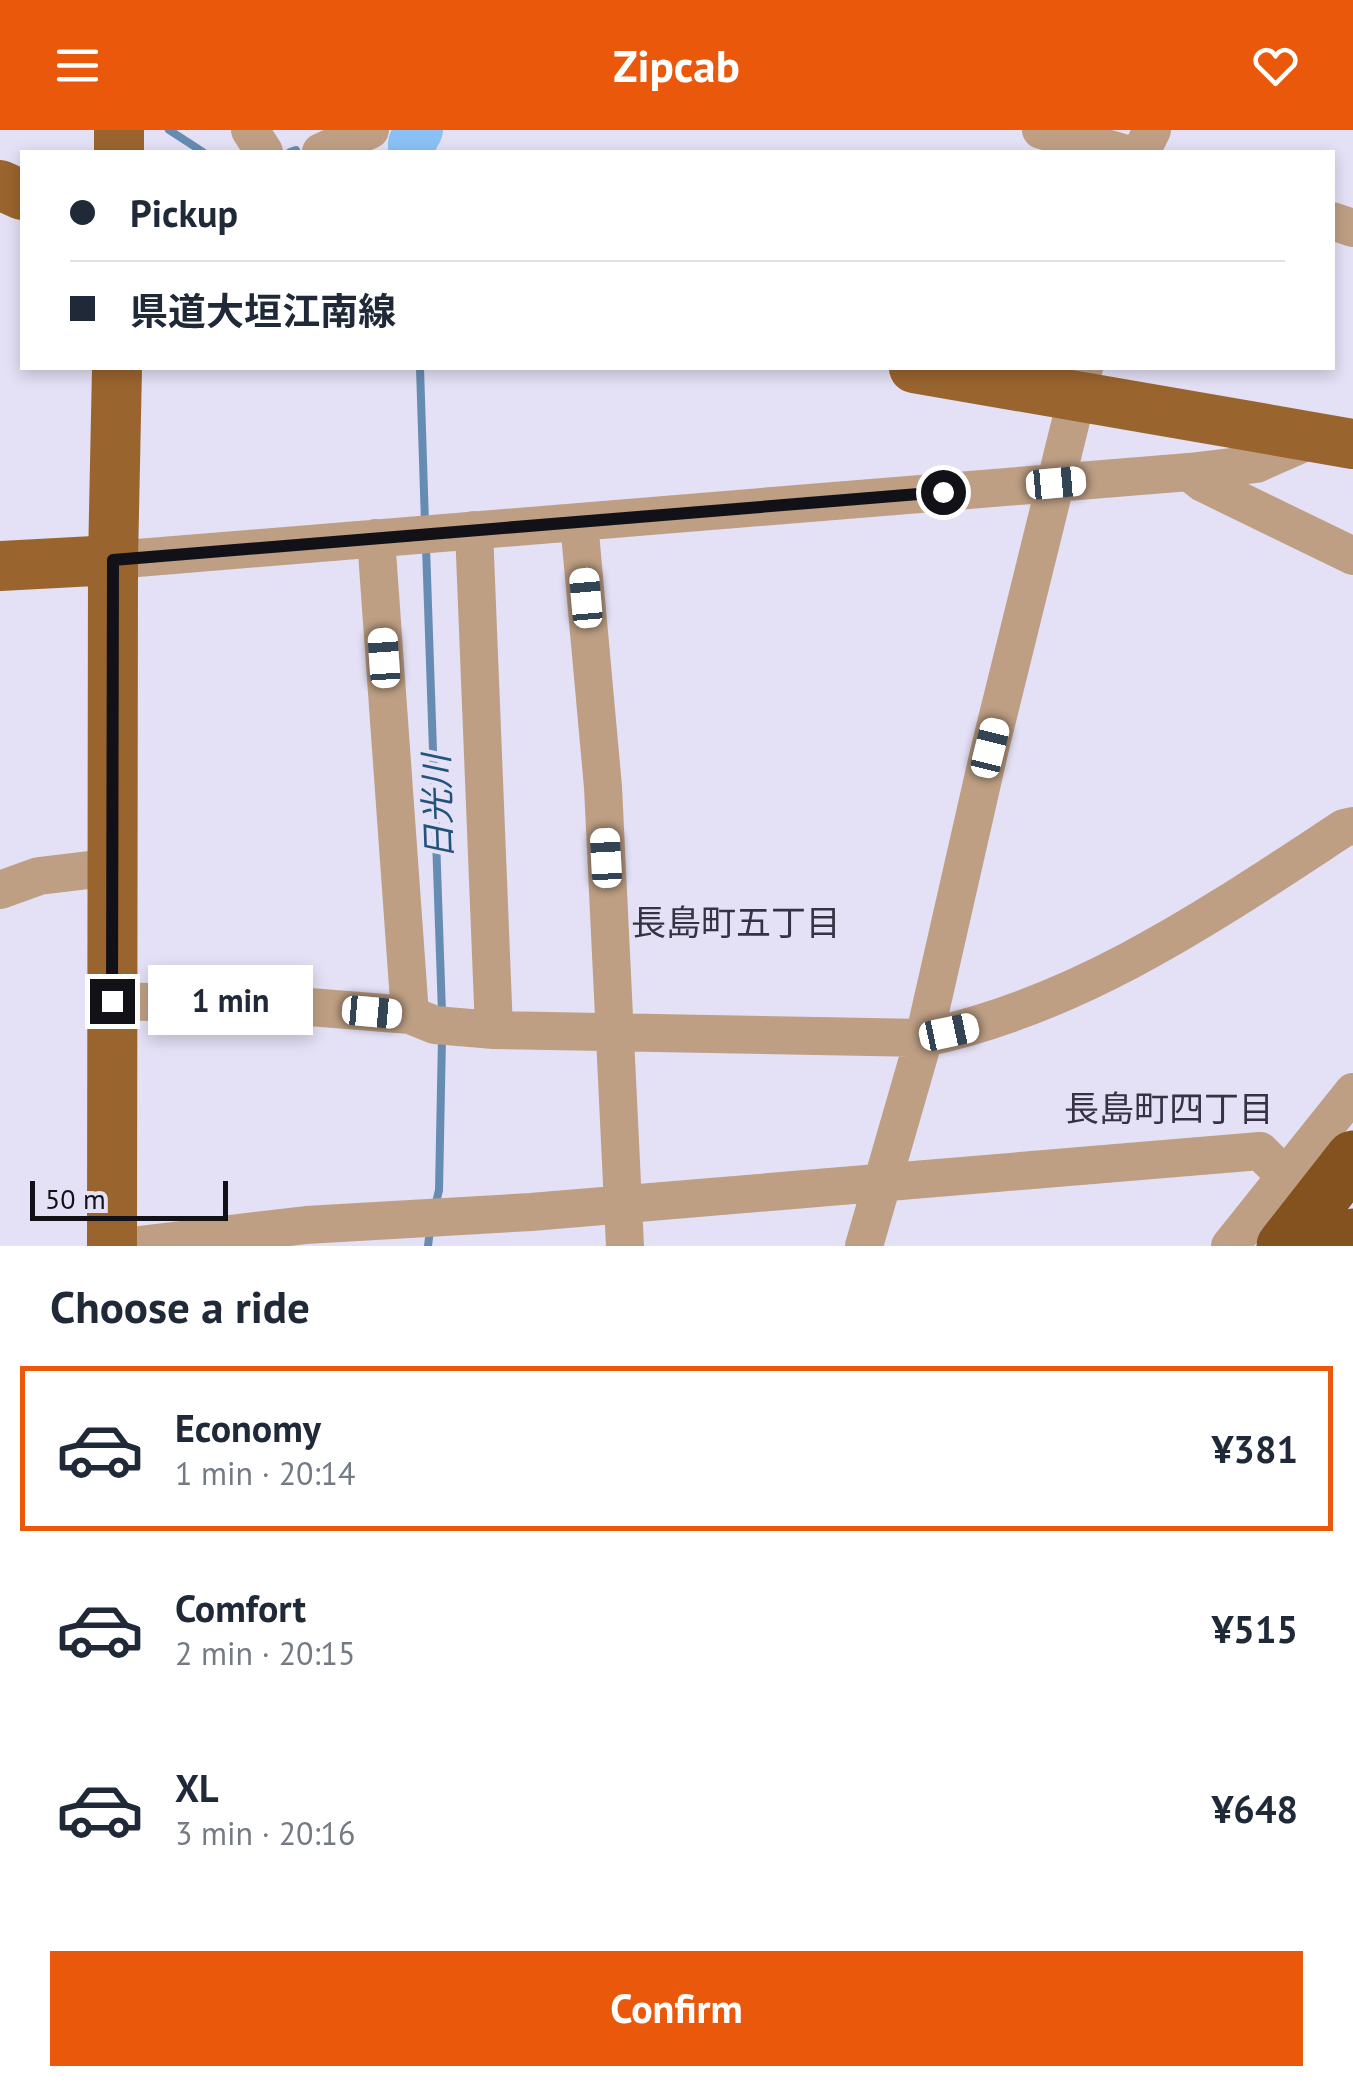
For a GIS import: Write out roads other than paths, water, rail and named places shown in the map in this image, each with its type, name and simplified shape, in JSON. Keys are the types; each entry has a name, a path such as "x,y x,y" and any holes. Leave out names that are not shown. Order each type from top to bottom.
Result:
{"highway":[{"path":"1284,1246 1353,1158"},
{"path":"1345,1246 1353,1236"}],"main road":[{"path":"112,1246 113,560 118,370"},
{"path":"940,370 1080,381 1334,441"},
{"path":"0,566 113,560"}],"street":[{"path":"325,150 370,130"},
{"path":"1041,130 1113,150"},
{"path":"864,1246 924,1038 1080,381"},
{"path":"113,560 1189,472 1256,464 1334,441"},
{"path":"1189,472 1203,483 1353,556"},
{"path":"579,522 603,787 626,1246"},
{"path":"424,534 450,1024"},
{"path":"424,534 450,1024"},
{"path":"112,1001 297,1006 450,1024 615,1034 924,1038 974,1027 1044,1002 1128,964 1344,828 1353,826"},
{"path":"0,890 38,876 114,867"},
{"path":"1230,1246 1353,1092"},
{"path":"132,1246 306,1225 394,1229 478,1226 624,1204 1260,1151 1286,1177"}],"waterway":[{"name":"日光川","path":"169,130 200,150"},
{"name":"日光川","path":"412,150 419,130"},
{"name":"日光川","path":"420,370 425,523"},
{"name":"日光川","path":"426,547 442,1013"},
{"name":"日光川","path":"435,1207 439,1190 442,1037"},
{"name":"日光川","path":"428,1246 430,1230"}],"district":[{"name":"長島町五丁目","path":"736,922"},
{"name":"長島町四丁目","path":"1169,1108"}]}
